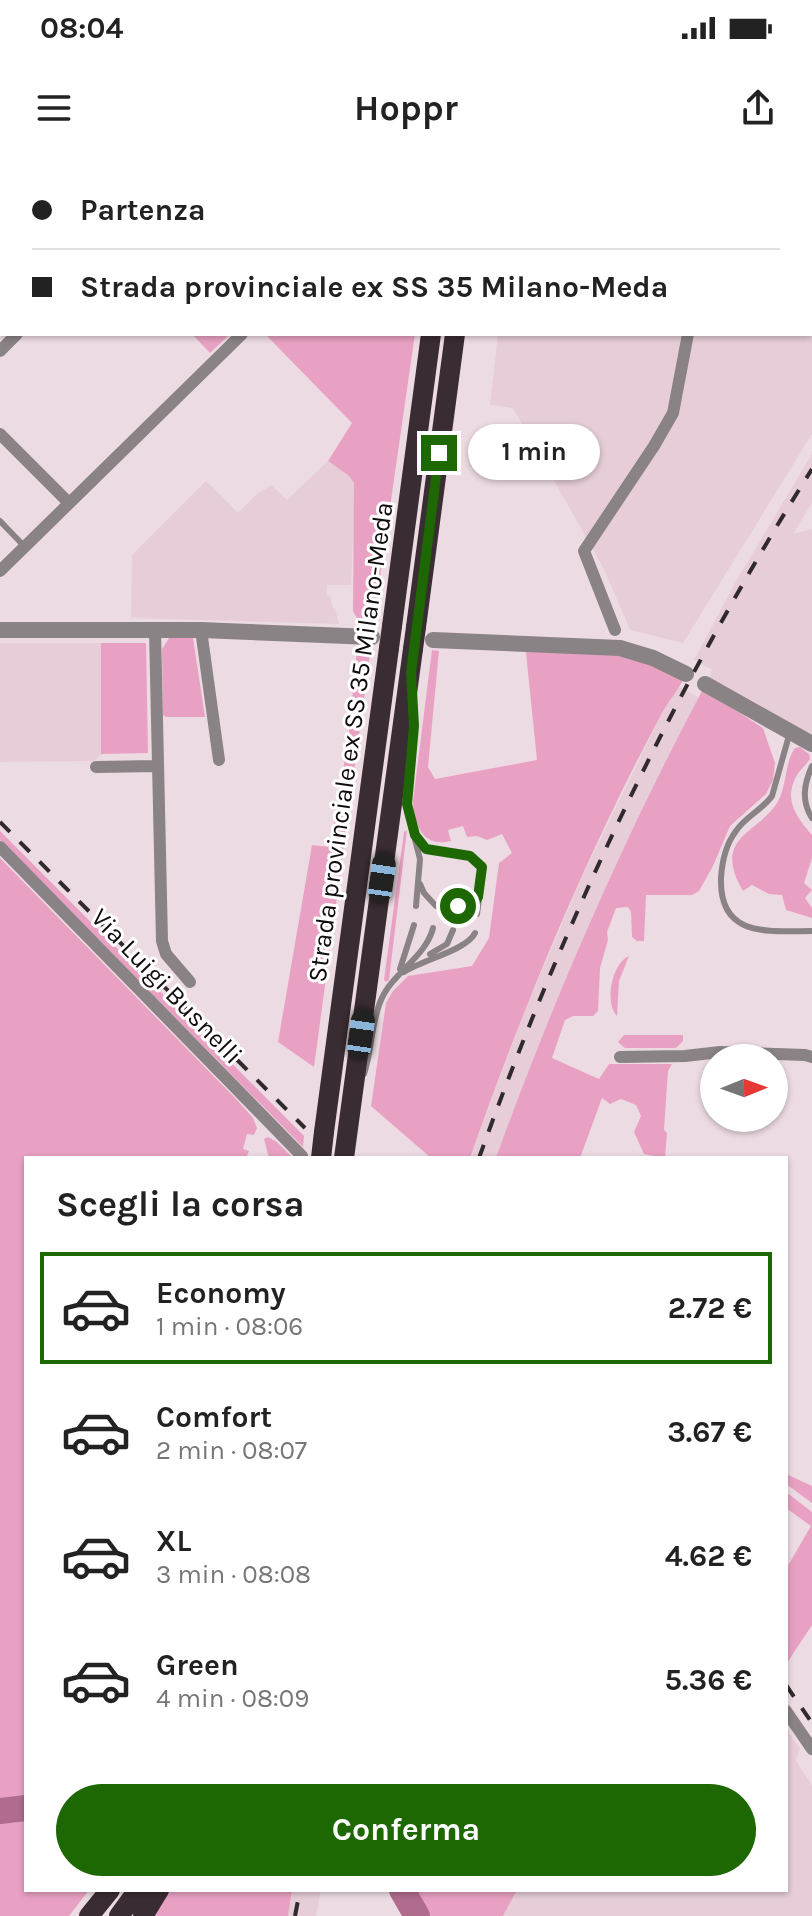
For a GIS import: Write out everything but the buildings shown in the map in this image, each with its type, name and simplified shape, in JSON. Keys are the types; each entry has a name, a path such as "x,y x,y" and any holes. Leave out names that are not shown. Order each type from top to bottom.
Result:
{"highway":[{"name":"Strada provinciale ex SS 35 Milano-Meda","path":"312,1156 324,1132 381,643 392,626 431,336"},
{"name":"Strada provinciale ex SS 35 Milano-Meda","path":"344,1156 455,336"},
{"path":"89,1916 108,1892"},
{"path":"119,1916 137,1892"},
{"path":"143,1916 158,1892"}],"street":[{"path":"0,351 15,336"},
{"path":"0,571 240,336"},
{"path":"615,630 584,551 673,413 688,336"},
{"path":"0,434 69,503"},
{"path":"0,630 201,630 381,643"},
{"path":"155,630 162,941 166,954 190,982"},
{"path":"201,630 219,760"},
{"path":"433,640 620,648 653,658 686,674"},
{"path":"705,684 812,744"},
{"path":"96,767 156,766"},
{"name":"Via Luigi Busnelli","path":"0,847 310,1156"},
{"path":"620,1057 720,1052 812,1057"},
{"path":"788,1714 812,1749"}],"lane":[{"path":"0,521 25,547"},
{"path":"412,654 414,726 407,804 420,851 421,889 436,906"},
{"path":"790,732 772,796 735,831 728,845 721,873 721,891 730,916 738,923 763,930 812,931"},
{"path":"812,766 804,794 812,818"},
{"path":"415,835 430,851 461,854 475,859 482,871 477,914"},
{"path":"416,906 420,876"},
{"path":"456,911 460,904 475,902 481,889"},
{"path":"350,1116 368,1062 379,1006 408,949 414,925"},
{"path":"392,983 428,943 433,928"},
{"path":"392,983 407,967 447,944 453,930"},
{"path":"392,983 421,962 468,943 475,933"}],"shaded area":[{"path":"194,336 228,336 210,353"},
{"path":"267,336 415,336 373,625 359,622 353,611 354,483 328,461 352,423"},
{"path":"498,336 812,336 812,434 683,643 630,630 604,569 513,408 490,405"},
{"path":"812,454 812,503 793,534 812,529 812,738 708,679 712,670 694,660 735,583"},
{"path":"328,461 349,476 355,493 351,585 327,585 327,595 335,608 339,624 131,618 132,555 206,481 238,513 258,493 272,485 287,500"},
{"path":"169,638 193,638 205,717 163,715 162,649"},
{"path":"0,643 101,643 101,754 94,761 0,762"},
{"path":"101,643 146,643 148,753 101,754"},
{"path":"371,647 314,1067 278,1042 312,845 330,847 348,741 357,649"},
{"path":"530,648 594,651 643,660 683,680 633,769 581,878 534,989 471,1156 429,1156 371,1106 386,1003 408,976 472,966 489,938 499,863 512,853 502,834 487,840 477,836 467,837 463,826 448,830 451,841 441,842 427,838 418,826 413,801 432,650 439,651 428,767 435,779 537,760 526,653"},
{"path":"679,687 698,697 587,929 497,1156 471,1156 525,1010 582,877 661,715"},
{"path":"703,689 763,728 775,763 773,780 766,794 730,826 699,891 692,895 646,895 644,941 632,937 628,907 616,908 607,932 608,940 600,968 598,1011 593,1016 573,1016 565,1020 552,1058 599,1079 609,1064 672,1064 668,1071 665,1156 644,1154 634,1132 641,1116 636,1105 621,1099 610,1104 602,1098 581,1156 497,1156 591,920 645,803"},
{"path":"800,747 809,754 810,759 797,775 791,800 812,835 812,858 804,883 812,890 805,898 812,908 812,918 786,910 782,895 769,894 752,885 743,891 734,872 732,857 743,836 773,809 780,797 792,753"},
{"path":"407,830 389,980 386,982 404,832"},
{"path":"0,831 304,1136 303,1147 0,840"},
{"path":"0,858 237,1100 253,1118 257,1128 254,1135 247,1134 243,1149 249,1151 247,1156 24,1156 24,1799 0,1802"},
{"path":"629,956 619,981 617,1016 611,1002 612,984 618,966"},
{"path":"624,1035 683,1035 683,1041 676,1048 625,1048 618,1042"},
{"path":"268,1137 277,1142 291,1156 268,1156 264,1139"},
{"path":"788,1475 812,1486 812,1503 788,1485"},
{"path":"788,1494 812,1512 812,1625 788,1661 788,1566 811,1526 788,1509"},
{"path":"788,1732 800,1748 796,1761 812,1785 812,1916 503,1916 516,1892 788,1892"},
{"path":"24,1817 24,1892 87,1892 69,1916 0,1916 0,1820"},
{"path":"167,1892 292,1892 288,1916 153,1916"},
{"path":"292,1892 321,1892 316,1916 288,1916"},
{"path":"416,1892 516,1892 503,1916 427,1916 419,1906"}],"waterway":[{"path":"0,1811 24,1808"},
{"path":"403,1892 417,1916"}],"railway":[{"path":"480,1156 548,979 627,804 715,634 812,469"},
{"path":"0,822 305,1128"},
{"path":"788,1688 812,1723"},
{"path":"295,1916 300,1892"}],"route":[{"path":"439,453 411,658 414,726 407,804 415,835 426,849 470,856 482,867 480,894 475,902 458,906"}]}
